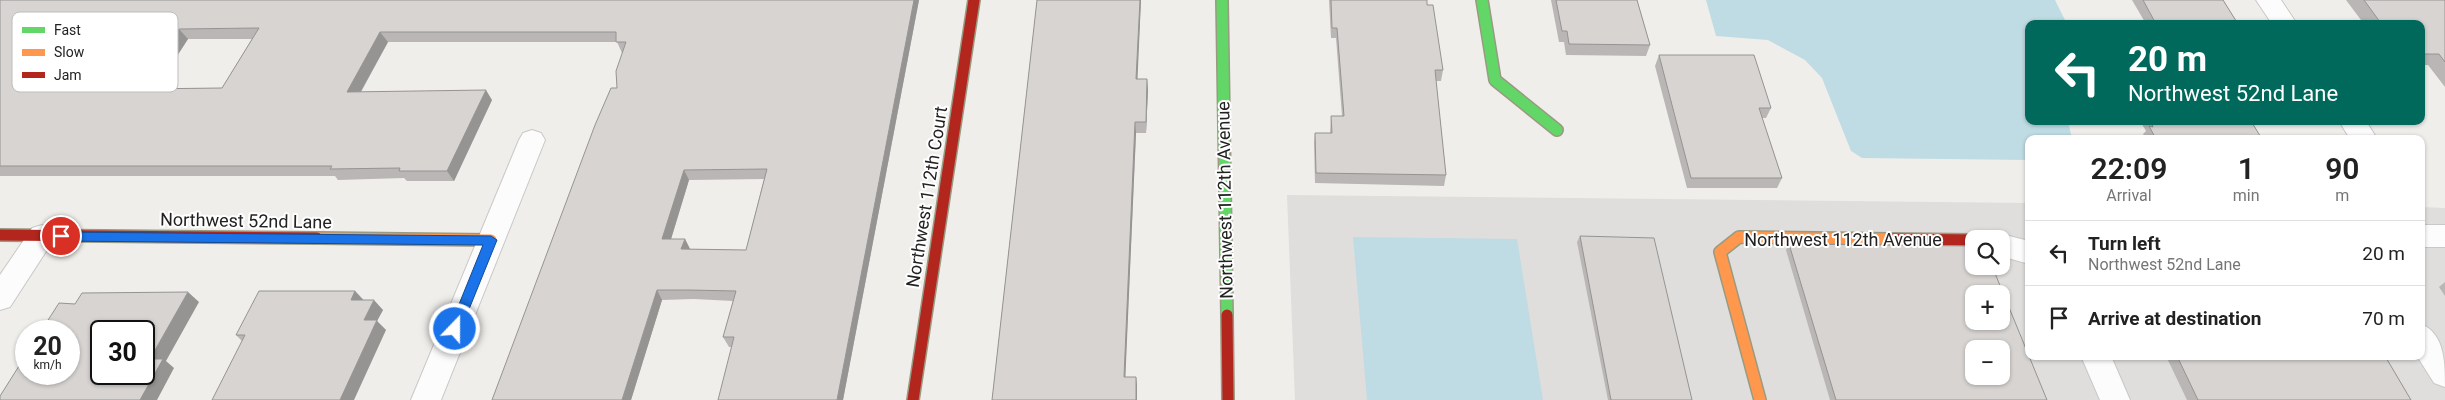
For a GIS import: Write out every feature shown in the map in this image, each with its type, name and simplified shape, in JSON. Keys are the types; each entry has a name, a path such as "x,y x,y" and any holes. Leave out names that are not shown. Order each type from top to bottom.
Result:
{"street":[{"name":"Northwest 112th Court","path":"913,400 974,0"},
{"name":"Northwest 112th Avenue","path":"1222,0 1228,400"},
{"path":"1482,0 1495,80 1557,130"},
{"path":"2268,0 2282,20"},
{"path":"426,400 532,140"},
{"name":"Northwest 52nd Lane","path":"0,235 491,240"},
{"path":"0,298 42,236"},
{"path":"2425,236 2445,236"},
{"name":"Northwest 112th Avenue","path":"1760,400 1720,252 1739,237 1965,240"},
{"path":"2010,248 2025,252"},
{"path":"2425,343 2445,374"},
{"path":"2098,360 2115,400"}],"shaded area":[{"path":"1287,195 2025,203 2025,360 2425,360 2425,207 2445,208 2445,400 1295,400"}],"water":[{"path":"1706,0 2055,0 2065,20 2025,20 2025,125 2069,125 2071,135 2025,135 2025,160 1862,158 1851,151 1822,78 1805,60 1768,40 1716,36"},
{"path":"1353,237 1517,239 1543,400 1367,400"}],"building":[{"path":"0,0 914,0 837,400 718,400 734,337 723,337 736,291 657,290 622,400 492,400 595,125 611,88 617,88 616,71 626,42 616,42 616,32 380,32 347,92 486,90 447,171 399,171 400,168 330,169 332,166 0,166","holes":["767,169 746,250 681,249 685,239 662,239 684,170"]},
{"path":"1037,0 1140,0 1136,79 1147,79 1146,122 1135,122 1124,377 1136,377 1136,400 992,400"},
{"path":"1331,0 1427,0 1427,5 1433,5 1443,70 1435,70 1446,175 1316,173 1315,133 1332,133 1331,116 1344,116 1337,28 1332,28"},
{"path":"1556,0 1637,0 1650,45 1569,44 1567,31 1562,31"},
{"path":"2143,0 2223,0 2236,20 2154,20"},
{"path":"2364,0 2445,0 2445,62 2439,54 2425,54 2425,20 2379,20"},
{"path":"1659,55 1754,55 1771,108 1759,108 1782,178 1691,178"},
{"path":"2152,125 2253,125 2260,135 2154,135 2149,126 2153,127"},
{"path":"1580,236 1654,238 1692,400 1611,400"},
{"path":"1789,244 1965,246 1965,275 1996,275 2000,285 1965,285 1965,330 2010,330 2010,310 2025,346 2025,360 2031,360 2047,400 1836,400"},
{"path":"259,291 355,291 351,300 374,300 364,320 377,320 340,400 212,400 245,335 236,335"},
{"path":"188,292 155,350 155,320 90,320 90,385 148,385 140,400 0,400 0,396 15,372 15,385 80,385 80,320 48,320 59,303 75,304 82,293"},
{"path":"155,359 163,359 155,373"},
{"path":"2179,360 2387,360 2411,400 2198,400"}],"traffic: fast":[{"path":"1222,0 1227,315"},
{"path":"1482,0 1495,80 1557,130"}],"traffic: slow":[{"path":"1760,400 1720,252 1739,237 1891,239"},
{"path":"317,238 491,240"}],"traffic: jam":[{"path":"913,400 974,0"},
{"path":"0,235 317,238"},
{"path":"1891,239 1965,240"},
{"path":"1227,315 1228,400"}],"route":[{"path":"61,236 491,240 455,329"}]}
